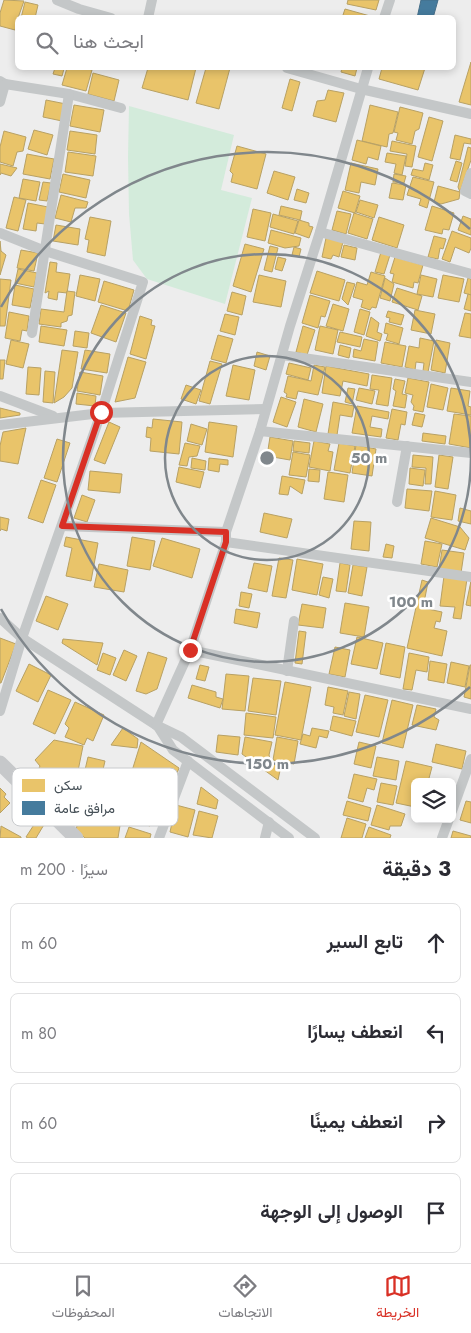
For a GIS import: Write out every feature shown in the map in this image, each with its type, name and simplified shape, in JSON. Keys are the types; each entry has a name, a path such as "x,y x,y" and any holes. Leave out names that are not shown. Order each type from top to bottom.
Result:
{"street":[{"path":"57,0 100,15"},
{"path":"149,15 152,0"},
{"path":"385,15 390,0"},
{"path":"293,70 361,89 471,114"},
{"path":"156,724 190,650 260,431 367,70"},
{"path":"0,102 2,83 69,94 121,108"},
{"path":"32,333 69,94"},
{"path":"471,174 466,191 471,194"},
{"path":"320,232 471,274"},
{"path":"0,233 45,251 143,282 101,412 22,638 0,711"},
{"path":"282,355 471,382"},
{"path":"0,396 56,418"},
{"path":"0,425 101,412 265,410"},
{"path":"260,431 471,453"},
{"path":"397,502 407,446"},
{"path":"62,526 226,537 471,577"},
{"path":"0,618 22,638 156,724 181,737 315,838"},
{"path":"287,671 294,621"},
{"path":"190,650 471,709"},
{"path":"156,724 173,750 289,838"},
{"path":"456,800 471,759"},
{"path":"178,788 188,761"},
{"path":"0,763 12,775"},
{"path":"265,838 269,822"},
{"path":"442,838 448,823"},
{"path":"64,826 76,838"},
{"path":"159,838 164,826"}],"green space":[{"path":"129,106 234,135 221,190 252,198 225,304 147,279 133,260 129,214"}],"building: سكن":[{"path":"4,0 24,1 19,15 15,15 15,30 0,26 0,13"},
{"path":"348,0 379,0 376,10 347,4"},
{"path":"25,2 38,5 36,15 22,15"},
{"path":"345,9 366,15 343,15"},
{"path":"471,62 471,105 459,102"},
{"path":"54,70 64,70 62,76 53,74"},
{"path":"66,70 92,70 86,91 62,85"},
{"path":"147,70 196,70 188,100 142,88"},
{"path":"205,70 229,70 219,109 196,103"},
{"path":"342,70 356,70 355,76 341,72"},
{"path":"381,70 424,70 418,90 379,79"},
{"path":"93,73 119,80 114,101 88,94"},
{"path":"290,79 300,82 292,111 282,108"},
{"path":"328,90 344,93 336,122 313,116 317,101 325,100"},
{"path":"46,100 66,104 62,121 43,117"},
{"path":"74,105 104,110 100,132 70,126"},
{"path":"370,105 398,112 393,133 389,134 387,147 362,141"},
{"path":"400,107 423,113 419,129 415,131 412,144 396,140 398,133 394,132"},
{"path":"429,117 443,121 432,161 418,157"},
{"path":"34,130 53,135 47,155 28,149"},
{"path":"4,131 26,137 23,151 17,152 13,166 0,162 0,147"},
{"path":"70,131 97,135 95,154 67,150"},
{"path":"455,135 471,139 471,144 464,143 460,160 450,158"},
{"path":"357,140 381,146 378,160 368,157 366,164 352,160"},
{"path":"392,141 416,146 412,167 405,166 407,154 390,151"},
{"path":"237,146 266,154 257,189 231,182 233,174 230,171"},
{"path":"468,147 471,148 471,160 460,192 458,187"},
{"path":"68,152 96,156 93,176 65,172"},
{"path":"387,153 406,156 402,175 394,173 396,164 385,162"},
{"path":"27,154 54,159 50,179 23,174"},
{"path":"456,161 462,163 457,182 450,180"},
{"path":"351,163 378,169 375,185 361,182 359,193 345,190"},
{"path":"425,163 433,165 429,180 411,175 413,169 423,171"},
{"path":"0,164 17,168 11,176 1,173 0,175"},
{"path":"274,171 295,177 288,200 267,193"},
{"path":"63,174 90,180 86,198 59,192"},
{"path":"394,174 406,176 404,183 393,182"},
{"path":"413,177 434,182 427,208 419,205 421,199 407,195"},
{"path":"23,179 40,182 36,201 19,198"},
{"path":"43,182 51,183 47,201 39,200"},
{"path":"392,183 406,185 403,200 389,198"},
{"path":"438,186 460,192 459,199 441,204 434,202"},
{"path":"297,189 309,193 306,203 294,200"},
{"path":"343,191 360,196 355,213 338,208"},
{"path":"61,195 88,202 86,208 75,208 71,222 55,218"},
{"path":"14,197 26,200 18,231 6,228"},
{"path":"360,200 378,205 374,218 356,212"},
{"path":"28,203 48,207 45,224 37,223 36,231 23,229"},
{"path":"281,206 302,211 300,220 279,215"},
{"path":"432,206 454,213 449,230 443,229 442,234 425,230"},
{"path":"253,209 271,213 265,241 247,237"},
{"path":"337,211 351,214 346,234 332,230"},
{"path":"354,213 373,219 367,239 348,233"},
{"path":"273,214 298,221 294,234 270,227"},
{"path":"463,216 471,219 471,235 458,230"},
{"path":"90,217 111,221 105,256 87,252 89,240 85,239"},
{"path":"379,217 404,225 397,248 372,240"},
{"path":"299,220 309,223 309,226 313,227 309,238 295,233"},
{"path":"56,225 80,229 78,245 53,241"},
{"path":"271,230 301,238 299,246 285,248 268,243"},
{"path":"452,231 471,238 471,248 469,253 455,247 450,262 442,259"},
{"path":"434,236 446,239 443,249 440,248 438,259 428,257"},
{"path":"326,238 343,242 339,257 333,255 331,259 322,257"},
{"path":"0,241 1,251 6,255 0,275"},
{"path":"245,244 264,249 251,292 233,286"},
{"path":"344,245 357,248 355,260 341,257"},
{"path":"270,246 278,248 272,272 264,270"},
{"path":"294,247 301,249 299,257 292,255"},
{"path":"21,250 38,253 34,271 17,268"},
{"path":"381,252 390,255 384,274 375,272"},
{"path":"278,257 286,259 282,271 275,269"},
{"path":"395,257 423,265 418,283 414,282 413,288 392,282 394,274 390,273"},
{"path":"50,262 57,263 56,272 70,274 67,293 58,292 57,300 48,298 49,291 45,293"},
{"path":"18,269 37,273 34,287 15,283"},
{"path":"317,271 345,280 339,301 310,293"},
{"path":"371,272 385,276 376,308 372,307 370,310 361,307 363,300 353,297 357,282 367,285"},
{"path":"80,275 100,279 95,301 76,296"},
{"path":"259,275 286,281 281,307 253,302"},
{"path":"421,275 437,279 433,297 417,294"},
{"path":"443,275 464,279 459,302 438,298"},
{"path":"385,278 394,284 390,301 380,298"},
{"path":"468,278 471,279 471,295 464,293"},
{"path":"0,279 11,280 5,326 0,326"},
{"path":"104,281 134,290 128,311 98,302"},
{"path":"347,282 355,284 348,305 342,299"},
{"path":"15,285 34,289 30,308 12,305"},
{"path":"397,288 422,296 418,310 392,302"},
{"path":"67,291 75,292 72,315 68,316 67,321 61,323 61,327 39,324 41,309 64,312"},
{"path":"232,292 246,296 242,315 227,311"},
{"path":"468,294 471,295 471,311 464,309"},
{"path":"310,295 330,301 325,317 321,316 318,328 302,323"},
{"path":"333,304 349,309 343,331 326,326"},
{"path":"101,305 126,313 116,342 91,333"},
{"path":"360,309 370,312 364,335 354,332"},
{"path":"415,310 435,314 431,334 411,330"},
{"path":"388,311 404,315 401,325 389,322 390,318 386,317"},
{"path":"9,312 29,316 27,331 22,330 20,341 5,338"},
{"path":"465,313 471,314 471,338 459,336"},
{"path":"225,314 239,317 235,335 220,331"},
{"path":"140,316 152,320 151,325 155,326 146,359 130,354"},
{"path":"371,317 379,323 377,332 382,334 380,341 366,336"},
{"path":"386,323 403,328 399,344 386,340 388,334 384,333"},
{"path":"41,326 67,330 64,346 39,342"},
{"path":"303,326 315,330 307,355 296,352"},
{"path":"320,326 338,330 333,354 315,350"},
{"path":"75,331 89,333 87,348 73,346"},
{"path":"340,332 362,337 360,347 337,342"},
{"path":"218,335 233,339 226,363 211,359"},
{"path":"420,338 434,341 428,372 423,371 424,363 416,362 415,370 405,367 409,346 419,348"},
{"path":"364,339 378,342 375,361 353,357 354,349 361,351"},
{"path":"11,340 29,344 23,368 6,364"},
{"path":"436,340 450,343 445,373 431,370"},
{"path":"385,342 406,346 402,367 381,363"},
{"path":"340,345 351,348 349,358 338,355"},
{"path":"62,350 78,352 72,388 64,397 54,403"},
{"path":"85,350 110,354 107,373 81,369"},
{"path":"257,352 270,356 266,370 254,366"},
{"path":"128,357 146,362 135,398 115,402"},
{"path":"0,360 5,360 3,379 0,379"},
{"path":"210,361 222,364 210,404 199,401"},
{"path":"289,363 311,368 308,380 286,374"},
{"path":"233,365 255,370 249,400 226,396"},
{"path":"314,365 325,367 318,395 298,391 296,399 286,397 287,394 284,392 288,376 311,381"},
{"path":"326,366 369,374 367,386 343,381 340,396 322,393"},
{"path":"28,367 41,368 39,395 26,394"},
{"path":"45,371 55,372 53,403 43,402"},
{"path":"80,372 103,376 100,395 77,391"},
{"path":"372,375 392,378 388,406 376,404 379,390 370,389"},
{"path":"408,378 429,382 423,412 413,410 414,406 411,402 413,395 405,393"},
{"path":"395,379 405,381 402,394 407,395 405,408 393,406 396,391 393,389"},
{"path":"431,384 448,388 443,410 427,407"},
{"path":"186,385 201,390 196,404 181,399"},
{"path":"348,388 355,389 352,404 345,402"},
{"path":"359,388 375,391 372,404 356,400"},
{"path":"451,388 470,391 468,406 471,407 471,415 447,411"},
{"path":"77,393 96,396 95,406 76,404"},
{"path":"281,397 296,402 287,427 273,422"},
{"path":"304,399 323,404 316,432 298,427"},
{"path":"333,402 354,406 352,417 340,415 337,435 328,434"},
{"path":"357,406 389,412 388,419 372,416 370,427 382,429 381,437 352,433"},
{"path":"0,408 20,413 20,415 0,418"},
{"path":"392,409 407,412 405,425 401,424 398,440 386,438"},
{"path":"415,413 425,415 422,427 412,425"},
{"path":"454,414 471,416 471,448 449,444"},
{"path":"153,419 182,422 179,454 150,451 151,438 146,437 147,427 152,428"},
{"path":"109,422 120,427 105,464 94,460"},
{"path":"209,422 237,426 233,457 205,452"},
{"path":"191,424 207,429 202,445 187,441"},
{"path":"26,428 18,464 0,461 0,446 3,432"},
{"path":"423,433 446,436 445,444 422,441"},
{"path":"270,437 293,441 290,460 267,456"},
{"path":"57,439 70,443 57,482 44,478"},
{"path":"294,441 310,443 309,453 293,451"},
{"path":"314,441 330,444 328,451 333,452 330,471 309,467"},
{"path":"185,443 200,446 197,456 189,457 187,466 179,465"},
{"path":"339,443 355,446 350,473 334,470"},
{"path":"356,445 376,449 372,476 352,473"},
{"path":"293,452 310,455 306,477 289,475"},
{"path":"413,455 433,457 431,484 425,484 426,468 412,467"},
{"path":"439,455 453,457 448,489 435,487"},
{"path":"192,458 206,461 205,470 191,468"},
{"path":"209,458 228,460 228,465 220,464 219,472 208,470"},
{"path":"179,467 204,472 200,488 176,482"},
{"path":"410,468 425,470 423,486 409,484"},
{"path":"309,469 320,470 319,482 308,481"},
{"path":"90,471 122,474 120,493 88,490"},
{"path":"328,472 348,475 344,502 324,499"},
{"path":"282,476 305,480 302,494 290,486 288,495 279,494"},
{"path":"41,480 56,485 43,523 28,518"},
{"path":"407,489 432,491 429,511 405,508"},
{"path":"435,491 456,495 452,520 431,517"},
{"path":"82,495 95,500 87,522 74,518"},
{"path":"460,508 471,511 471,524 458,521"},
{"path":"264,513 292,519 287,538 260,532"},
{"path":"0,517 9,519 7,531 1,529 0,531"},
{"path":"431,518 460,527 469,538 465,550 425,538"},
{"path":"354,521 371,522 369,551 351,549"},
{"path":"66,537 98,543 91,581 66,576 72,548 64,546"},
{"path":"132,537 155,541 150,570 127,566"},
{"path":"162,538 200,549 192,578 153,566"},
{"path":"425,541 442,544 437,567 421,564"},
{"path":"386,544 394,546 392,558 383,557"},
{"path":"442,550 464,553 461,573 439,569"},
{"path":"279,558 293,560 286,598 272,596"},
{"path":"297,559 323,564 317,595 292,590"},
{"path":"254,563 272,566 267,592 248,588"},
{"path":"340,563 350,565 346,592 336,591"},
{"path":"99,564 128,570 124,592 94,587"},
{"path":"353,565 367,567 362,596 348,593"},
{"path":"444,576 467,579 461,619 453,618 455,607 440,606"},
{"path":"323,577 333,579 329,598 319,595"},
{"path":"422,580 428,582 423,608 442,612 440,622 436,621 434,628 447,631 442,656 407,648"},
{"path":"471,581 471,606 466,605"},
{"path":"241,592 252,594 249,608 239,606"},
{"path":"46,596 68,604 58,630 36,621"},
{"path":"345,603 369,607 364,637 340,633"},
{"path":"302,604 326,608 323,628 298,625"},
{"path":"236,609 260,613 257,628 234,623"},
{"path":"299,631 306,632 302,664 295,663"},
{"path":"357,637 383,643 377,669 351,664"},
{"path":"0,638 16,644 1,683 0,683"},
{"path":"63,639 103,643 97,665 62,643"},
{"path":"386,643 405,647 400,678 380,674"},
{"path":"335,647 350,650 345,677 329,674"},
{"path":"124,650 137,656 126,681 113,675"},
{"path":"148,652 167,658 157,689 146,694 136,691"},
{"path":"103,653 116,658 110,675 97,670"},
{"path":"409,653 429,657 427,672 416,670 412,690 403,689"},
{"path":"430,661 447,664 444,683 428,680"},
{"path":"451,662 469,666 465,687 447,683"},
{"path":"29,664 51,675 38,702 16,691"},
{"path":"200,665 209,667 205,681 196,679"},
{"path":"471,665 471,699 464,697"},
{"path":"226,674 249,676 245,711 222,709"},
{"path":"253,678 281,681 276,715 248,711"},
{"path":"285,682 311,687 301,740 275,735"},
{"path":"192,685 216,692 216,697 223,699 220,708 188,698"},
{"path":"328,687 348,691 343,715 333,713 334,707 325,705"},
{"path":"48,690 71,700 55,734 33,724"},
{"path":"349,692 360,694 356,719 344,716"},
{"path":"365,695 388,700 379,737 356,732"},
{"path":"392,700 413,705 403,748 382,743"},
{"path":"75,702 104,715 93,741 87,738 84,745 65,737 69,728 65,724"},
{"path":"417,705 436,709 434,717 439,720 436,730 412,725"},
{"path":"246,713 276,717 273,738 244,735"},
{"path":"333,716 356,721 352,736 330,730"},
{"path":"123,728 138,739 137,748 111,745"},
{"path":"312,728 329,731 327,738 319,736 316,748 300,744 303,734 310,736"},
{"path":"218,735 240,737 238,755 216,752"},
{"path":"245,737 272,742 269,755 272,764 281,766 278,780 242,754"},
{"path":"277,737 298,741 294,764 273,760"},
{"path":"54,740 83,746 79,768 39,768 40,766 35,760"},
{"path":"141,742 179,768 178,771 178,768 133,768"},
{"path":"359,742 376,746 371,768 354,764"},
{"path":"436,744 466,751 462,769 432,762"},
{"path":"88,757 105,761 103,768 85,768"},
{"path":"377,757 399,761 396,780 373,776"},
{"path":"406,761 432,767 429,778 411,778 411,806 396,803"},
{"path":"354,774 377,779 374,790 367,788 363,802 348,798"},
{"path":"381,783 397,786 393,805 377,802"},
{"path":"201,787 218,800 216,809 197,804"},
{"path":"0,788 6,794 4,797 10,803 0,813"},
{"path":"347,801 371,808 368,821 343,815"},
{"path":"466,801 471,802 471,823 460,820"},
{"path":"377,805 405,814 401,826 390,826 389,830 371,825"},
{"path":"178,806 195,810 188,837 170,832 171,826 178,826"},
{"path":"199,811 218,816 212,838 193,835"},
{"path":"347,818 366,824 362,838 341,838"},
{"path":"1,826 21,837 21,838 0,838"},
{"path":"33,826 43,826 36,838 26,837"},
{"path":"77,826 120,826 118,838 85,838 76,830"},
{"path":"129,827 151,834 150,838 125,838"},
{"path":"369,827 391,835 390,838 365,838"},
{"path":"453,831 471,836 471,838 451,838"}],"building: مرافق عامة":[{"path":"421,0 438,0 434,15 418,15"}],"route":[{"path":"101,412 62,526 226,532 226,542 190,650"}]}
